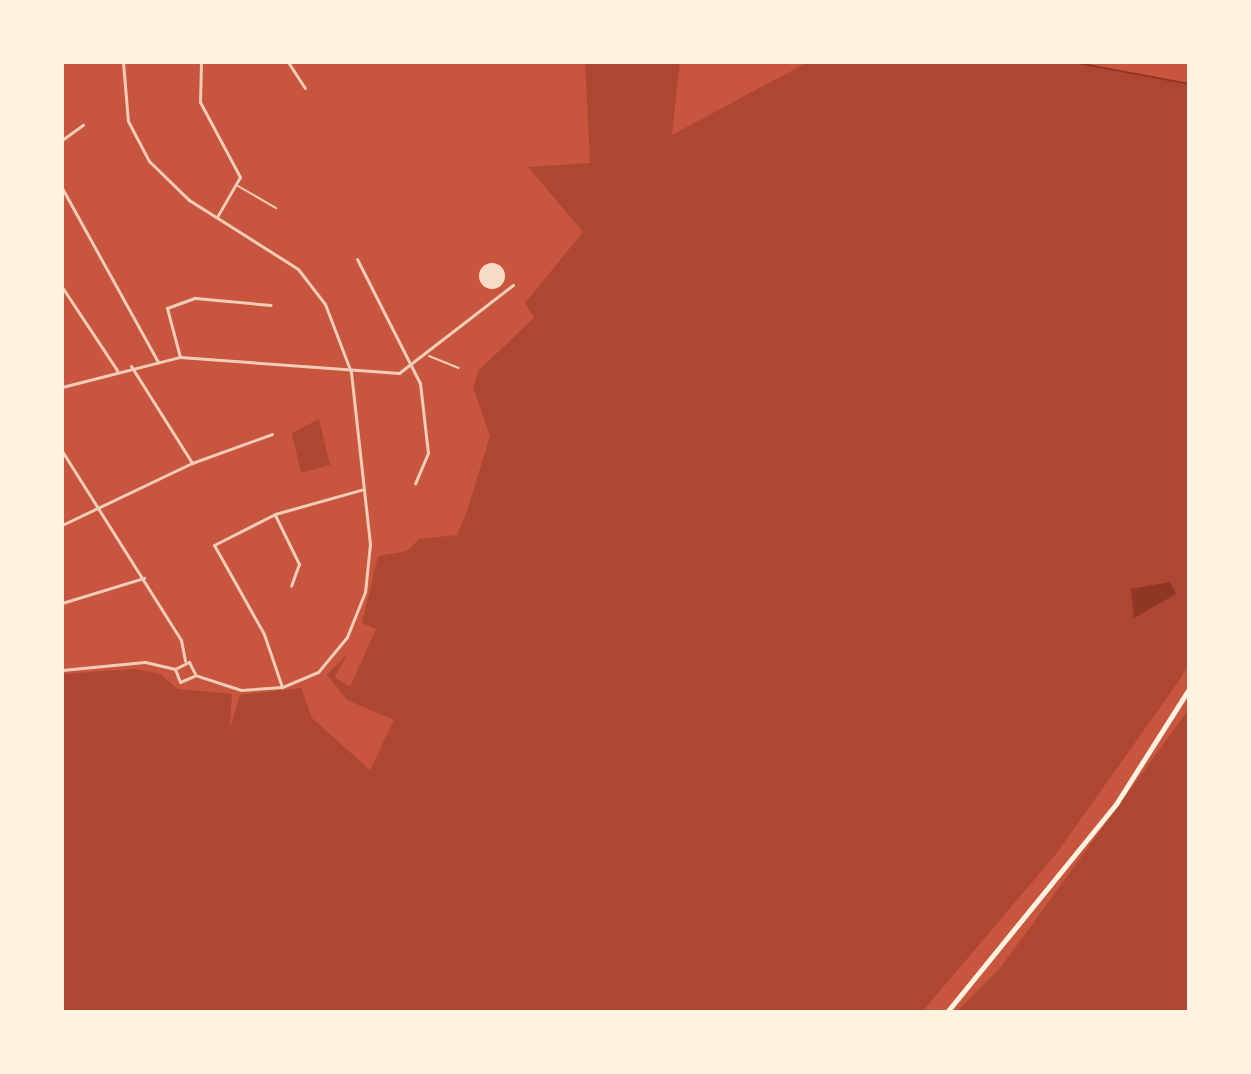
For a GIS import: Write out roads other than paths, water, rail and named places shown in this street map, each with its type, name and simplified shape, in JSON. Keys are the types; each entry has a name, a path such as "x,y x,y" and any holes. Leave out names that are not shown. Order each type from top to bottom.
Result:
{"main road":[{"path":"947,1012 1116,804 1189,689"}],"street":[{"path":"62,451 144,578 185,648 185,661 195,675 241,690 282,687 318,672 355,621 369,567 351,372 313,286 277,252 171,186 139,147 123,102 123,62"},
{"path":"201,62 200,102 238,168 237,185 217,217"},
{"path":"288,62 305,88"},
{"path":"62,140 83,125"},
{"path":"62,188 158,362"},
{"path":"357,259 415,367 428,436 415,483"},
{"path":"62,387 131,366 180,357 351,372 415,367 513,285"},
{"path":"62,287 117,370"},
{"path":"180,357 167,308 195,298 271,305"},
{"path":"131,366 192,463"},
{"path":"62,525 192,463 272,434"},
{"path":"282,687 264,634 214,545 275,514 364,489"},
{"path":"275,514 299,564 291,586"},
{"path":"62,603 144,578"},
{"path":"175,669 185,661"},
{"path":"62,670 145,662 175,669"},
{"path":"175,669 180,682 195,675"}],"lane":[{"path":"237,185 276,208"},
{"path":"429,356 459,368"}],"waterway":[{"path":"1072,62 1189,84"}]}
